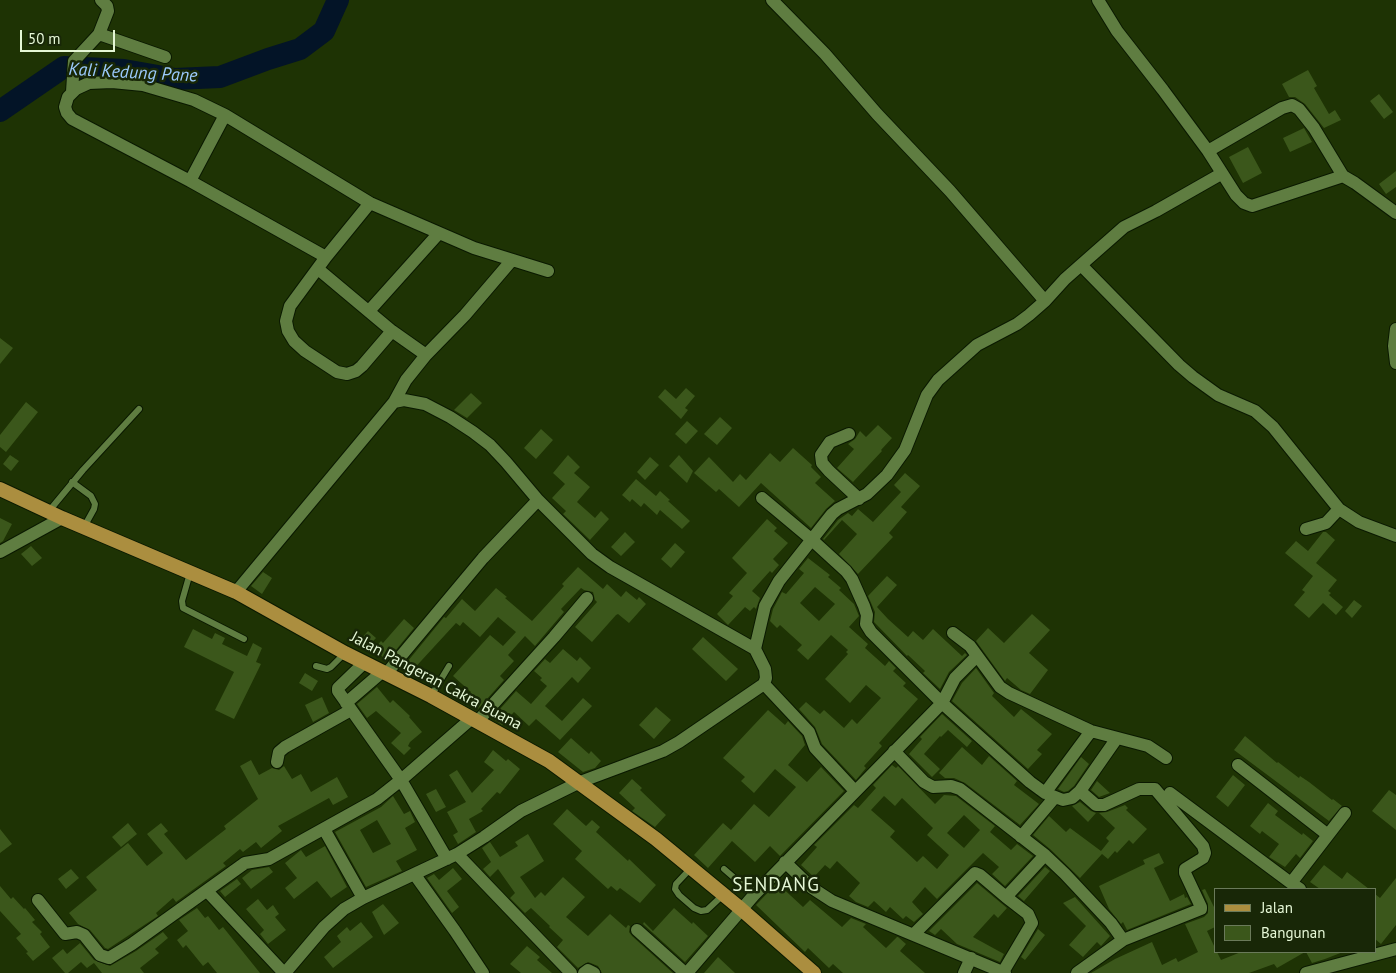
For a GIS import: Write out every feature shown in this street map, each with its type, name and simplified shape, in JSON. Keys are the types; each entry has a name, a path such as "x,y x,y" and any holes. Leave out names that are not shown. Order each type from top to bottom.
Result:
{"main road":[{"name":"Jalan Pangeran Cakra Buana","path":"0,488 55,515 236,592 345,653 431,696 549,761 656,839 741,909 814,973"}],"street":[{"path":"101,0 107,6 108,11 99,34 74,61 72,87 64,107 72,119 190,180 326,257"},
{"path":"772,0 825,54 877,114 950,191 1045,301"},
{"path":"1098,0 1117,31 1208,151 1221,174 1244,203 1252,206 1343,176"},
{"path":"99,34 165,57"},
{"path":"72,87 89,83 143,85 194,100 225,115 370,202 474,248 548,271"},
{"path":"1208,151 1282,108 1292,105 1299,109 1314,128 1343,176 1395,211"},
{"path":"190,180 225,115"},
{"path":"755,649 765,606 773,591 811,539 838,509 859,499 880,482 905,450 927,396 938,380 976,345 1017,324 1045,301 1065,279 1124,227 1221,174"},
{"path":"370,202 290,306 286,321 288,331 294,341 305,351 337,372 346,374 356,371 362,366 392,330"},
{"path":"369,311 439,232"},
{"path":"236,592 394,402 403,385 426,355 465,315 512,260"},
{"path":"1080,265 1186,371 1218,396 1255,411 1273,427 1339,509 1359,522 1396,536"},
{"path":"318,269 392,330 426,355"},
{"path":"1396,329 1394,346 1396,363"},
{"path":"207,890 284,973 334,917 363,898 452,856 484,837 521,811 580,782 663,751 764,684 766,678 765,670 755,649 610,567 592,554 538,500 490,445 473,432 426,404 404,400 394,402"},
{"path":"849,434 830,442 821,455 822,463 859,499"},
{"path":"762,498 846,571 852,579 867,612 868,628 942,703 1030,782 1050,795 1066,800 1072,798 1080,791 1117,738"},
{"path":"276,762 279,752 285,747 349,707 384,673 483,558 538,500"},
{"path":"1306,529 1326,523 1339,509"},
{"path":"0,552 55,515"},
{"path":"38,900 65,934 77,932 100,955 110,958 245,863 269,859 377,799 474,720 554,638 587,598"},
{"path":"952,632 970,646 1000,687 1091,731 1148,746 1166,758"},
{"path":"637,930 686,973 741,909 785,862 942,703 955,678 977,656"},
{"path":"364,663 338,688 349,707 452,856 571,973"},
{"path":"764,684 809,732 815,748 855,791"},
{"path":"1021,837 1091,731"},
{"path":"894,751 930,786 952,786 960,789 1044,855 1065,874 1111,923 1123,940"},
{"path":"1238,765 1328,835"},
{"path":"1077,973 1123,940 1200,909 1201,907 1185,873 1185,869 1203,858 1205,853 1203,846 1155,789 1139,789 1104,805 1096,805 1080,791"},
{"path":"1170,793 1295,886 1328,835 1345,813"},
{"path":"324,829 363,898"},
{"path":"1006,897 1044,855"},
{"path":"785,862 812,888 832,901 1004,973 1032,923 1028,914 980,875 974,873 914,934"},
{"path":"414,875 483,973"},
{"path":"1376,952 1396,949"},
{"path":"1306,973 1348,957 1372,953"},
{"path":"964,973 971,958"},
{"path":"584,973 588,970 594,973"}],"lane":[{"path":"55,515 72,482 139,409"},
{"path":"72,482 90,496 95,504 84,527"},
{"path":"190,573 182,601 183,608 244,639"},
{"path":"316,666 327,669 345,653"},
{"path":"431,696 449,666"},
{"path":"691,868 676,884 675,889 694,908 701,911 707,910 723,895"},
{"path":"724,869 754,895"}],"building":[{"path":"1308,70 1317,86 1314,88 1329,114 1335,110 1341,120 1324,128 1305,104 1295,97 1289,97 1282,84"},
{"path":"1379,94 1393,112 1384,119 1370,101"},
{"path":"1304,128 1312,142 1290,152 1283,138"},
{"path":"1248,147 1262,173 1243,183 1229,157"},
{"path":"1396,171 1396,187 1386,194 1379,184"},
{"path":"0,338 13,348 0,364"},
{"path":"686,388 695,396 685,408 688,410 681,419 658,397 665,389 676,399"},
{"path":"471,393 482,403 467,418 454,410"},
{"path":"26,402 38,412 6,452 0,447 0,435"},
{"path":"720,417 732,428 717,445 704,434"},
{"path":"687,421 698,431 686,444 675,434"},
{"path":"878,425 892,438 853,482 837,468 854,449 848,444 855,439 860,431 866,437"},
{"path":"541,429 553,440 536,459 524,448"},
{"path":"793,448 812,465 811,467 821,477 815,483 835,501 811,528 761,483 739,507 719,489 716,492 694,473 709,457 733,482 740,474 746,480 770,453 780,462"},
{"path":"10,455 19,461 11,471 3,464"},
{"path":"568,455 580,467 574,473 590,487 577,502 595,518 601,511 609,519 590,540 563,514 566,511 552,498 565,484 553,473"},
{"path":"679,455 693,471 687,483 669,466"},
{"path":"650,457 659,465 645,480 637,472"},
{"path":"905,473 920,486 901,507 907,512 889,533 893,537 858,574 839,554 857,534 842,520 823,539 838,520 848,513 852,516 858,509 873,522 901,492 894,485"},
{"path":"636,479 656,496 660,491 690,521 682,529 660,510 657,515 644,503 641,507 632,499 630,502 622,495"},
{"path":"0,518 12,524 0,543"},
{"path":"767,519 777,528 774,531 788,543 773,559 779,565 772,573 770,571 752,591 760,598 756,609 754,607 750,611 745,607 728,625 717,614 733,596 729,593 747,573 732,558"},
{"path":"625,532 635,542 621,556 611,547"},
{"path":"1323,532 1326,532 1335,540 1316,563 1337,580 1328,591 1331,593 1329,595 1343,607 1336,615 1323,603 1309,618 1294,605 1305,592 1302,590 1313,576 1285,553 1296,541 1308,551"},
{"path":"675,543 685,552 671,568 661,559"},
{"path":"31,546 42,558 32,566 21,554"},
{"path":"808,558 830,575 828,577 841,588 839,590 854,604 859,616 849,627 868,644 865,648 885,666 889,661 896,668 893,671 906,683 903,686 918,699 879,743 882,746 864,766 866,768 856,780 822,744 815,727 799,709 806,702 820,714 824,710 844,728 852,719 857,724 881,698 866,685 850,703 825,679 848,654 846,652 848,650 831,635 808,660 797,650 802,645 780,625 777,628 770,621 773,609 782,592 786,594 804,573 799,569","holes":["815,587 835,604 819,621 800,603"]},
{"path":"578,567 603,589 607,584 621,597 626,591 637,600 639,597 646,604 629,623 618,614 616,615 592,642 575,627 597,602 593,592 581,588 561,609 564,612 535,646 525,636 508,655 514,661 500,676 504,680 478,709 465,698 471,692 453,676 490,635 503,646 516,632 498,617 480,637 463,622 460,626 456,623 410,673 403,667 444,617 446,618 462,599 475,611 496,588 532,621 564,586 562,584"},
{"path":"263,572 272,578 262,594 251,586"},
{"path":"887,576 897,585 877,607 888,619 908,637 913,631 923,640 933,629 962,656 965,653 967,655 949,672 940,689 923,673 925,671 907,656 874,622 875,612 868,596"},
{"path":"1354,600 1362,606 1352,618 1345,611"},
{"path":"1032,614 1050,630 1029,653 1048,670 1030,694 1021,690 1007,678 1005,681 976,641 988,628 1004,643"},
{"path":"404,619 414,628 391,656 388,654 384,658 374,649 381,641 383,643"},
{"path":"193,629 212,639 215,633 225,638 222,644 247,656 253,643 262,648 256,662 261,664 234,719 215,710 234,672 184,647"},
{"path":"368,631 376,638 366,649 358,642"},
{"path":"703,637 738,669 726,681 692,649"},
{"path":"563,649 577,661 580,657 591,668 578,683 572,677 545,706 562,721 583,698 592,706 560,740 536,719 529,726 514,712 502,725 492,718 516,691 531,704 547,686 534,671 545,659 550,663"},
{"path":"976,668 994,693 992,696 1014,717 1021,709 1052,734 1037,750 1042,754 1028,769 952,701 962,683"},
{"path":"305,673 318,681 312,691 299,683"},
{"path":"377,687 390,703 393,700 410,716 422,732 410,742 408,746 411,748 404,755 391,743 401,733 376,711 367,718 357,704"},
{"path":"322,697 329,713 313,722 305,705"},
{"path":"656,707 671,720 654,739 639,725"},
{"path":"768,710 785,725 788,721 802,736 805,745 788,765 807,782 821,767 844,791 780,856 770,846 755,862 732,841 708,868 694,855 723,823 731,830 754,804 769,817 796,787 775,769 754,793 741,781 745,777 723,758"},
{"path":"942,714 972,741 967,747 948,730 940,736 924,754 940,769 932,777 909,754 922,739 920,737"},
{"path":"1245,736 1277,763 1299,778 1300,776 1342,806 1329,821 1234,750"},
{"path":"571,738 589,754 591,751 601,761 595,768 583,772 558,752"},
{"path":"962,747 982,765 989,756 1017,781 1014,785 1039,804 1020,825 965,783 954,778 945,778 939,773"},
{"path":"493,750 506,761 508,759 520,769 500,794 497,792 481,809 483,811 469,819 476,832 458,844 453,835 458,832 447,812 466,802 449,775 457,770 472,793 494,770 484,762"},
{"path":"1081,757 1089,764 1074,786 1064,792 1058,789"},
{"path":"251,760 259,775 272,768 279,770 284,766 292,779 301,774 311,792 337,777 348,797 333,805 329,798 278,826 282,831 261,848 256,842 243,852 240,849 223,863 226,866 176,902 173,898 156,913 158,916 108,949 90,930 78,924 69,913 97,890 86,877 128,843 147,866 163,853 147,834 161,823 168,831 164,834 186,860 226,829 224,826 258,799 240,766"},
{"path":"892,765 896,768 898,766 935,804 944,795 956,796 995,826 990,832 1011,850 1017,844 1033,856 1005,886 992,874 999,867 983,853 937,899 925,887 912,902 923,914 914,922 906,916 903,919 890,907 886,912 874,901 868,907 856,902 849,896 860,883 837,861 830,869 825,865 814,877 801,865 817,847 814,845 854,805 858,808 876,788 873,785","holes":["884,796 895,806 902,798 933,828 927,835 949,855 937,869 923,856 917,862 890,837 895,831 871,810","964,815 980,830 964,848 947,833"]},
{"path":"1233,775 1245,785 1228,807 1216,797"},
{"path":"632,779 642,788 640,790 666,815 655,827 632,811 635,808 619,793"},
{"path":"1097,781 1110,793 1099,797 1091,790"},
{"path":"436,789 446,807 436,812 426,794"},
{"path":"1389,790 1396,795 1396,830 1372,811"},
{"path":"393,796 404,814 410,811 415,822 405,828 417,850 396,861 402,871 366,887 335,832 381,807","holes":["377,820 391,844 373,853 360,830"]},
{"path":"1080,802 1096,813 1088,822 1072,806"},
{"path":"1268,803 1278,811 1275,815 1313,841 1300,858 1296,854 1285,867 1269,857 1279,844 1262,831 1260,834 1250,826"},
{"path":"1125,805 1128,808 1126,810 1147,829 1133,844 1129,840 1117,853 1115,851 1108,859 1102,854 1080,878 1033,835 1049,816 1066,832 1070,828 1101,851 1109,841 1106,838 1115,828 1099,813"},
{"path":"567,809 586,826 592,820 600,827 596,832 628,861 629,859 656,885 640,903 620,888 617,891 611,886 608,889 575,859 582,851 553,824"},
{"path":"128,823 137,834 121,847 112,837"},
{"path":"0,829 12,844 0,853"},
{"path":"528,834 544,861 520,877 535,898 541,892 545,896 563,877 585,897 566,917 588,936 610,914 626,928 628,925 630,926 629,932 632,936 673,973 602,973 598,966 588,962 578,968 557,947 563,940 550,926 531,908 525,913 510,898 515,893 498,869 490,877 483,869 491,862 482,848 490,842 500,857 518,846 515,842"},
{"path":"325,846 347,887 331,898 317,881 294,899 285,888 297,878 285,863 301,850 306,857"},
{"path":"1159,853 1164,863 1154,868 1170,901 1184,894 1191,904 1127,930 1123,922 1121,924 1109,909 1099,886 1145,864 1143,860"},
{"path":"1324,865 1342,879 1347,872 1368,888 1319,888 1310,882"},
{"path":"269,867 273,872 251,889 242,878 252,870"},
{"path":"1045,867 1050,871 1024,901 1018,896"},
{"path":"453,868 462,879 447,891 459,907 452,913 427,878 434,874 439,880"},
{"path":"71,869 79,878 66,889 58,879"},
{"path":"1396,878 1396,925 1381,944 1376,940 1376,895 1380,898"},
{"path":"237,879 241,884 225,897 220,891"},
{"path":"777,883 803,907 810,900 842,927 851,918 866,924 863,927 886,948 898,937 906,944 900,951 925,973 843,973 833,964 829,968 808,948 805,952 756,905"},
{"path":"977,883 1007,908 998,918 994,914 973,937 1004,954 1000,962 957,944 941,929 935,935 929,931"},
{"path":"0,886 11,899 13,897 35,920 32,922 42,932 40,934 50,947 33,961 16,938 21,934 0,911"},
{"path":"1205,889 1214,907 1214,928 1207,931 1214,946 1214,953 1218,953 1221,960 1238,953 1303,953 1277,968 1274,964 1249,973 1091,973 1115,959 1152,942 1162,965 1176,958 1178,962 1198,952 1185,924 1204,917 1208,913 1208,904 1202,890"},
{"path":"1075,897 1110,936 1101,946 1097,942 1083,957 1069,945 1086,926 1063,903"},
{"path":"258,899 267,910 273,905 279,914 275,917 286,930 268,944 260,934 264,930 246,909"},
{"path":"383,904 399,923 384,935 372,912"},
{"path":"197,908 205,918 208,916 219,930 223,927 260,973 217,973 208,962 203,966 186,945 183,948 177,940 188,931 179,920"},
{"path":"674,908 708,936 685,962 643,924 644,922 653,931"},
{"path":"361,922 373,937 333,968 324,957 341,942 337,936 347,927 350,931"},
{"path":"1038,929 1045,935 1025,960 1021,957"},
{"path":"163,932 168,938 155,949 159,953 140,968 144,973 102,973 94,963 87,968 81,962 68,973 65,973 52,958 63,949 67,954 80,943 94,960 110,966"},
{"path":"527,946 540,957 537,960 552,973 521,973 510,964"},
{"path":"1307,953 1340,953 1325,959 1312,963"},
{"path":"718,957 735,973 704,973"}],"waterway":[{"name":"Kali Kedung Pane","path":"0,111 64,67 124,70 175,79 220,77 300,49 324,31 338,0"}],"district":[{"name":"SENDANG","path":"776,886"}]}
